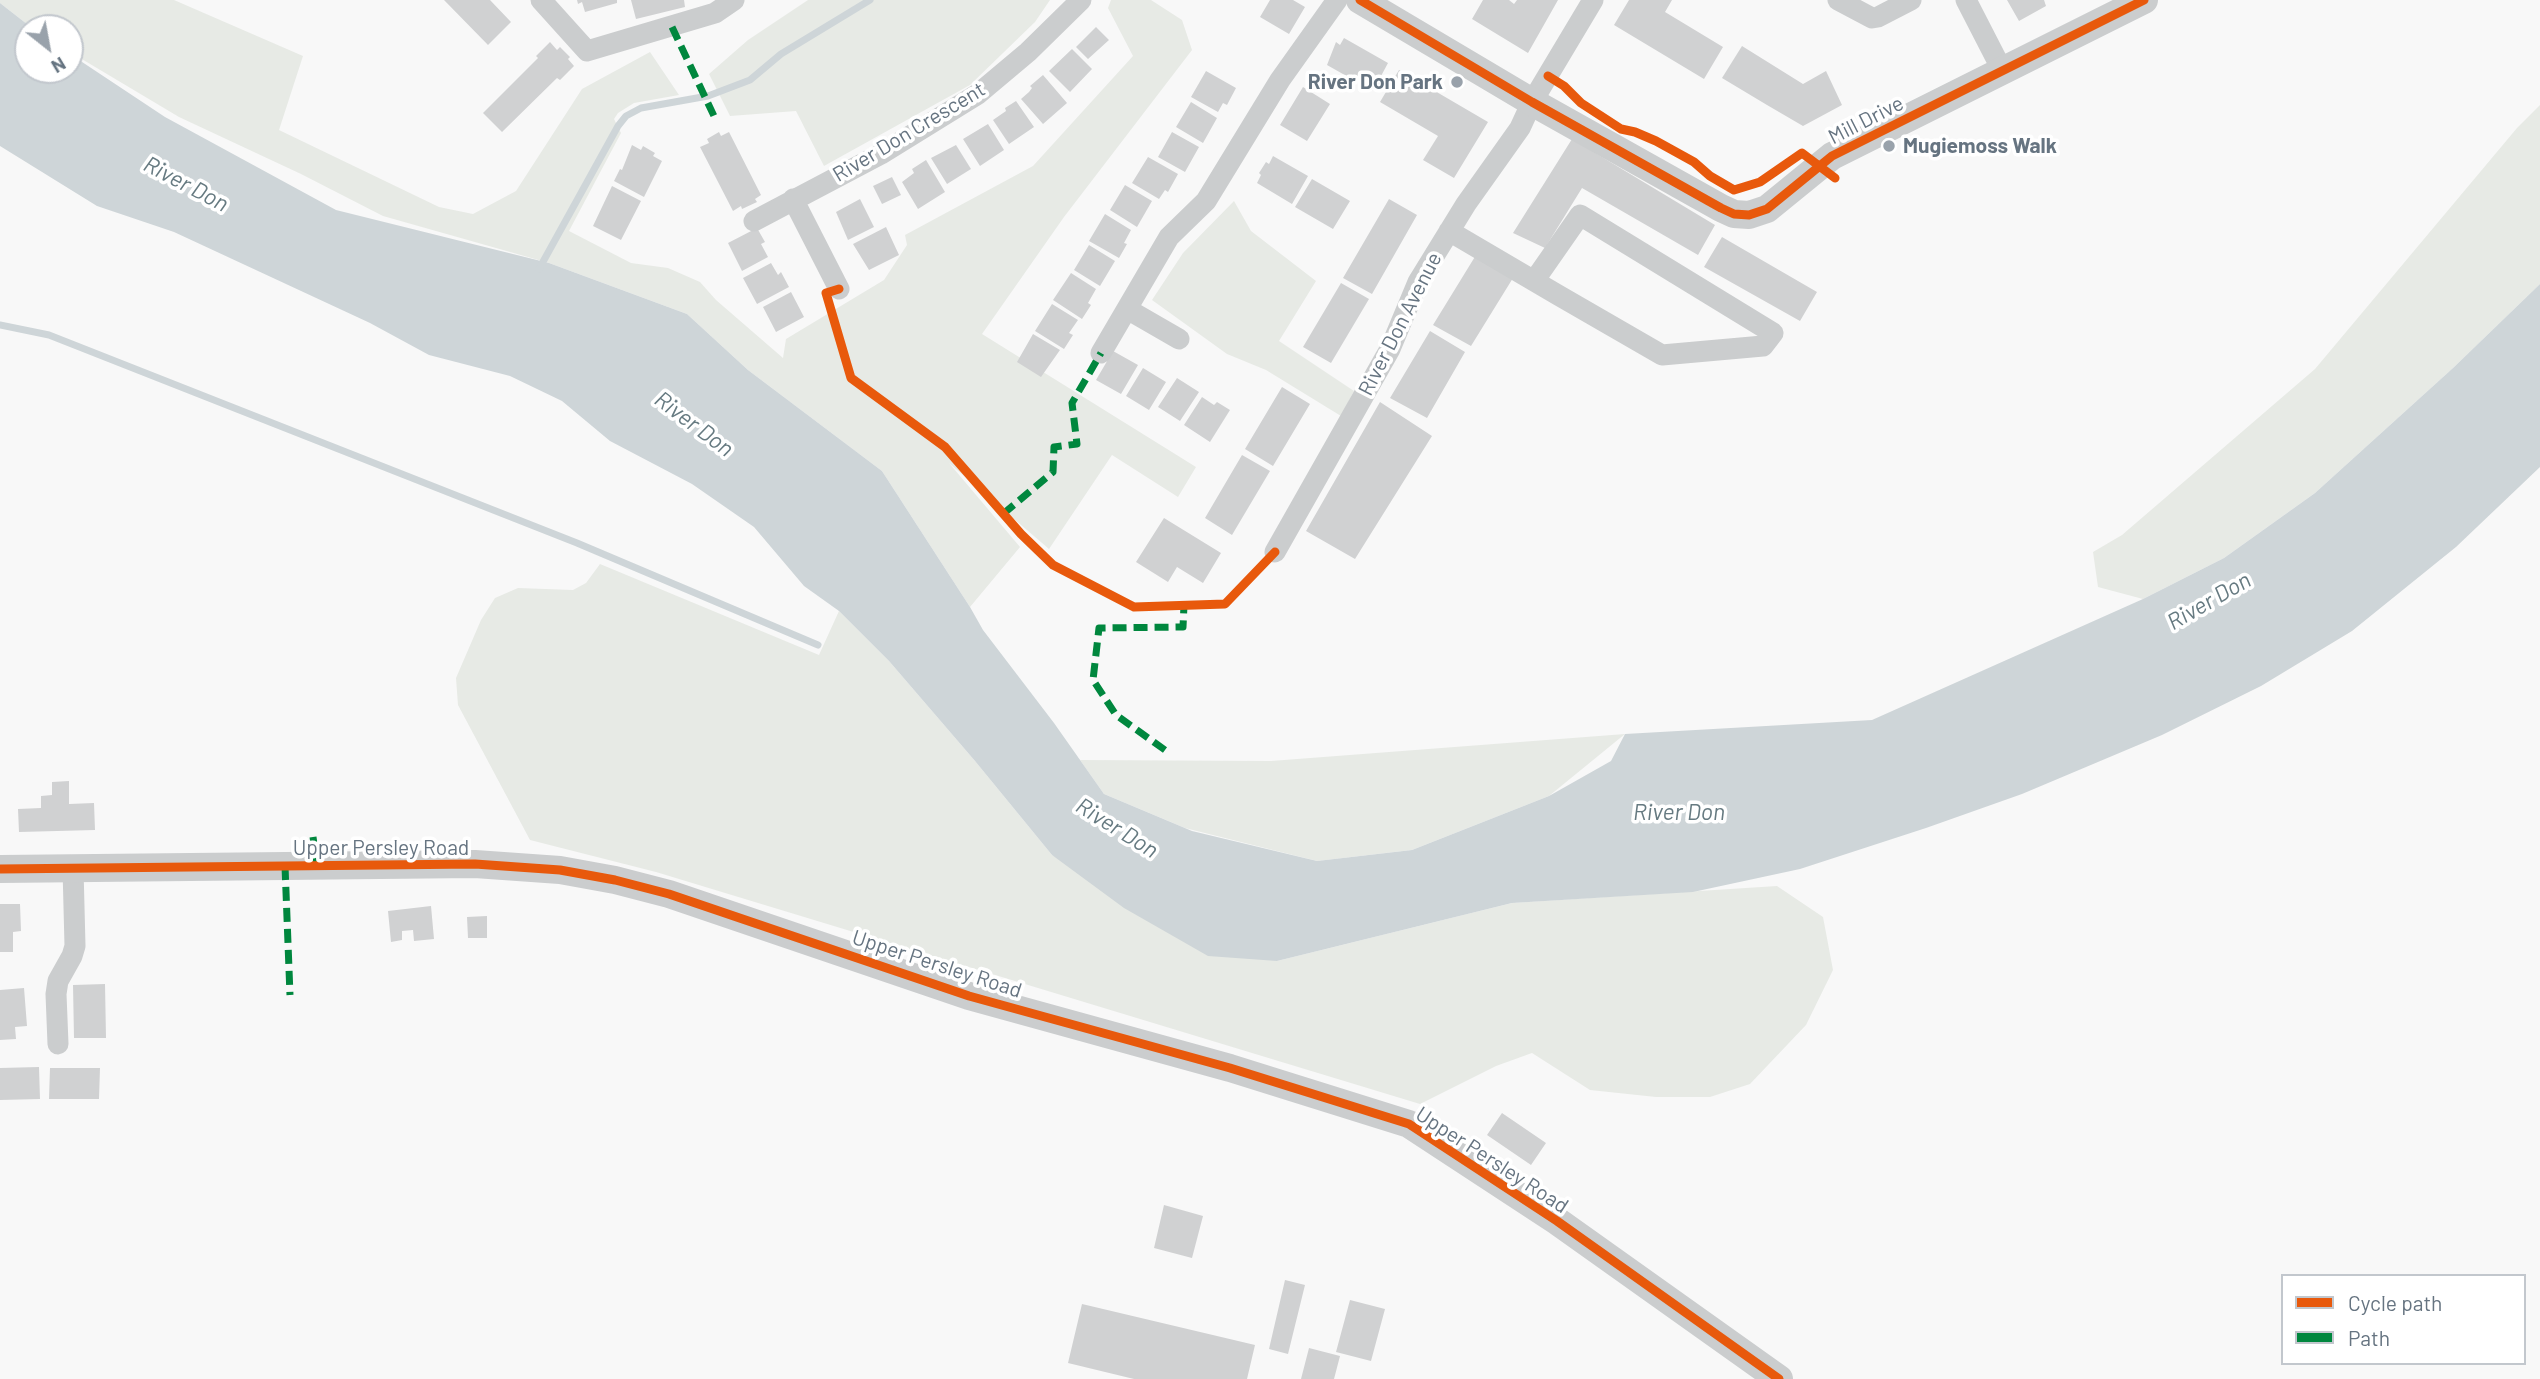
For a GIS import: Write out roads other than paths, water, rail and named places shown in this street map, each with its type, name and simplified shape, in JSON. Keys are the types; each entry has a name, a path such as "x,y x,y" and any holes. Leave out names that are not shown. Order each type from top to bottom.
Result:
{"street":[{"path":"541,0 587,51 715,13 734,0"},
{"name":"River Don Crescent","path":"754,221 881,154 978,94 1028,52 1081,0"},
{"path":"1101,353 1169,237 1206,201 1280,80 1337,0"},
{"name":"Mill Drive","path":"1360,0 1532,102 1721,208 1734,214 1749,215 1767,209 1832,156 2144,0"},
{"name":"River Don Avenue","path":"1275,552 1390,349 1418,282 1449,231 1520,128 1532,102 1593,0"},
{"path":"1838,0 1872,18 1911,0"},
{"path":"1966,0 2002,70"},
{"path":"793,199 839,289"},
{"path":"1449,231 1534,281 1662,355 1763,346 1773,333 1580,215 1534,281"},
{"path":"1127,309 1179,339"},
{"name":"Upper Persley Road","path":"0,869 475,864 561,870 669,894 969,996 1230,1068 1409,1124 1557,1221 1779,1379"},
{"path":"58,1044 55,994 58,981 75,946 73,868"}],"water":[{"name":"River Don","path":"0,3 14,14 14,84 84,84 84,63 165,117 336,210 549,263 687,314 748,370 882,471 983,630 1104,794 1192,831 1317,861 1412,850 1549,796 1611,761 1625,734 1872,720 2143,599 2224,558 2315,493 2453,368 2540,284 2540,467 2456,547 2352,631 2261,686 2162,735 2022,794 1800,869 1693,892 1512,903 1277,961 1208,956 1124,908 1052,855 889,661 839,611 804,586 754,527 692,484 610,441 562,401 510,376 429,355 370,323 174,232 97,206 0,146"}],"waterway":[{"path":"539,269 626,116 641,108 708,96 750,80 781,54 870,0"},
{"path":"0,325 49,335 577,543 818,645"}],"place":[{"name":"River Don Park","path":"1457,82"},
{"name":"Mugiemoss Walk","path":"1889,146"}]}
